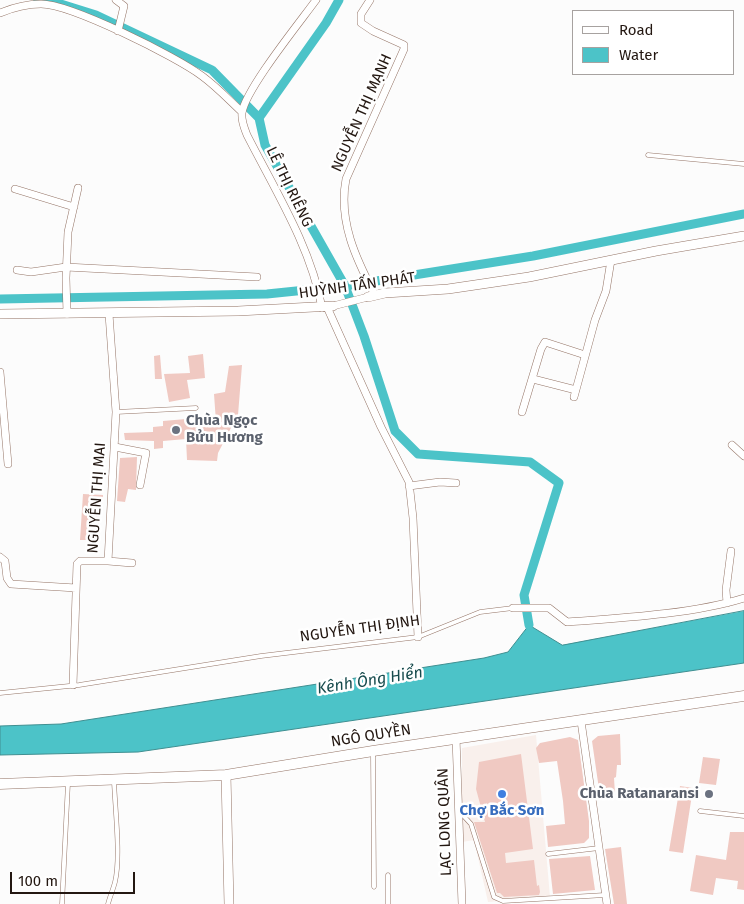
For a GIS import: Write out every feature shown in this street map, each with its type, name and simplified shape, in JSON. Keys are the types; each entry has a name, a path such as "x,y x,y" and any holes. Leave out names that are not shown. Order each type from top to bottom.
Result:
{"main road":[{"name":"NGÔ QUYỀN","path":"0,784 68,783 226,775 456,738 744,696"}],"street":[{"path":"118,0 123,3 124,10 118,30"},
{"path":"0,13 31,5 52,5 118,30 176,60 202,76 242,112 250,92 316,0"},
{"name":"NGUYỄN THỊ MẠNH","path":"370,0 361,14 361,24 404,45 404,49 346,179 344,218 348,237 372,293"},
{"name":"LÊ THỊ RIÊNG","path":"242,112 243,124 247,135 297,235 326,306 381,427 404,470 409,486 413,518 418,637"},
{"path":"67,314 66,267 68,232 78,188"},
{"path":"15,189 74,207"},
{"name":"HUỲNH TẤN PHÁT","path":"0,314 109,314 326,306 372,293 448,289 529,277 744,236"},
{"path":"532,379 575,393 606,290 611,260"},
{"path":"17,270 31,272 66,267 257,276"},
{"name":"NGUYỄN THỊ MAI","path":"73,686 77,564 80,561 108,561 116,412 109,314"},
{"path":"522,412 541,349 546,342 585,355"},
{"path":"0,372 8,464"},
{"path":"732,445 744,456"},
{"path":"115,447 146,453 140,485"},
{"path":"409,486 440,482 456,484"},
{"path":"727,603 726,590 731,551"},
{"path":"0,557 5,561 7,578 11,584 76,588"},
{"path":"108,561 132,562"},
{"name":"NGUYỄN THỊ ĐỊNH","path":"513,608 537,607 553,609 567,622 638,616 727,603 744,598"},
{"path":"581,721 605,895 608,904"},
{"name":"LẠC LONG QUÂN","path":"456,738 462,904"},
{"path":"226,775 229,904"}],"lane":[{"path":"648,155 744,164"},
{"path":"116,412 196,408"},
{"name":"NGUYỄN THỊ ĐỊNH","path":"0,693 73,686 252,658 418,637 480,612 513,608"},
{"path":"373,751 374,887"},
{"path":"108,904 110,892 115,882 114,781"},
{"path":"62,904 68,783"},
{"path":"700,811 744,816"},
{"path":"459,812 471,824 494,897 503,901 605,895"},
{"path":"548,854 599,848"},
{"path":"388,875 388,904"}],"shaded area":[{"name":"Chợ Bắc Sơn","path":"536,735 550,897 488,902 474,840 462,842 462,748"}],"water":[{"name":"Kênh Ông Hiển","path":"744,611 744,663 138,752 0,755 0,726 61,724 484,658 508,652 529,625 562,645"}],"building":[{"path":"203,354 205,378 187,380 190,398 169,402 164,374 190,373 188,356"},
{"path":"160,355 162,379 155,379 154,356"},
{"path":"242,365 238,415 233,416 234,422 218,453 217,461 187,460 186,439 163,441 163,448 154,449 154,441 125,440 124,433 153,432 153,427 163,426 163,421 186,419 186,422 216,422 214,394 225,392 229,366"},
{"path":"137,457 136,490 128,489 125,502 117,501 120,458"},
{"path":"83,494 103,495 102,508 99,508 98,540 80,540"},
{"path":"620,734 621,765 617,765 616,777 614,778 615,794 600,796 592,741 598,736"},
{"path":"570,737 578,740 589,821 589,838 584,843 548,847 546,826 565,824 563,801 557,761 539,763 536,748 540,743"},
{"path":"521,754 533,849 505,853 506,863 534,860 537,886 539,885 540,892 539,895 504,897 497,893 474,822 485,822 476,789 479,762"},
{"path":"703,757 720,759 716,785 699,783"},
{"path":"680,786 693,788 683,853 669,851"},
{"path":"730,832 744,832 744,890 737,889 738,881 716,878 713,895 690,891 696,855 726,860"},
{"path":"621,847 627,904 614,904 605,849"},
{"path":"590,856 595,890 553,894 549,859"}],"waterway":[{"path":"339,0 326,23 259,118 265,145 345,286 364,336 395,431 418,454 530,462 559,483 524,595 529,625"},
{"path":"37,3 51,1 96,15 212,70 259,118"},
{"path":"0,299 267,294 345,286 533,256 744,214"}],"place":[{"name":"Chùa Ngọc Bửu Hương","path":"176,430"},
{"name":"Chợ Bắc Sơn","path":"502,794"},
{"name":"Chùa Ratanaransi","path":"709,794"}]}
